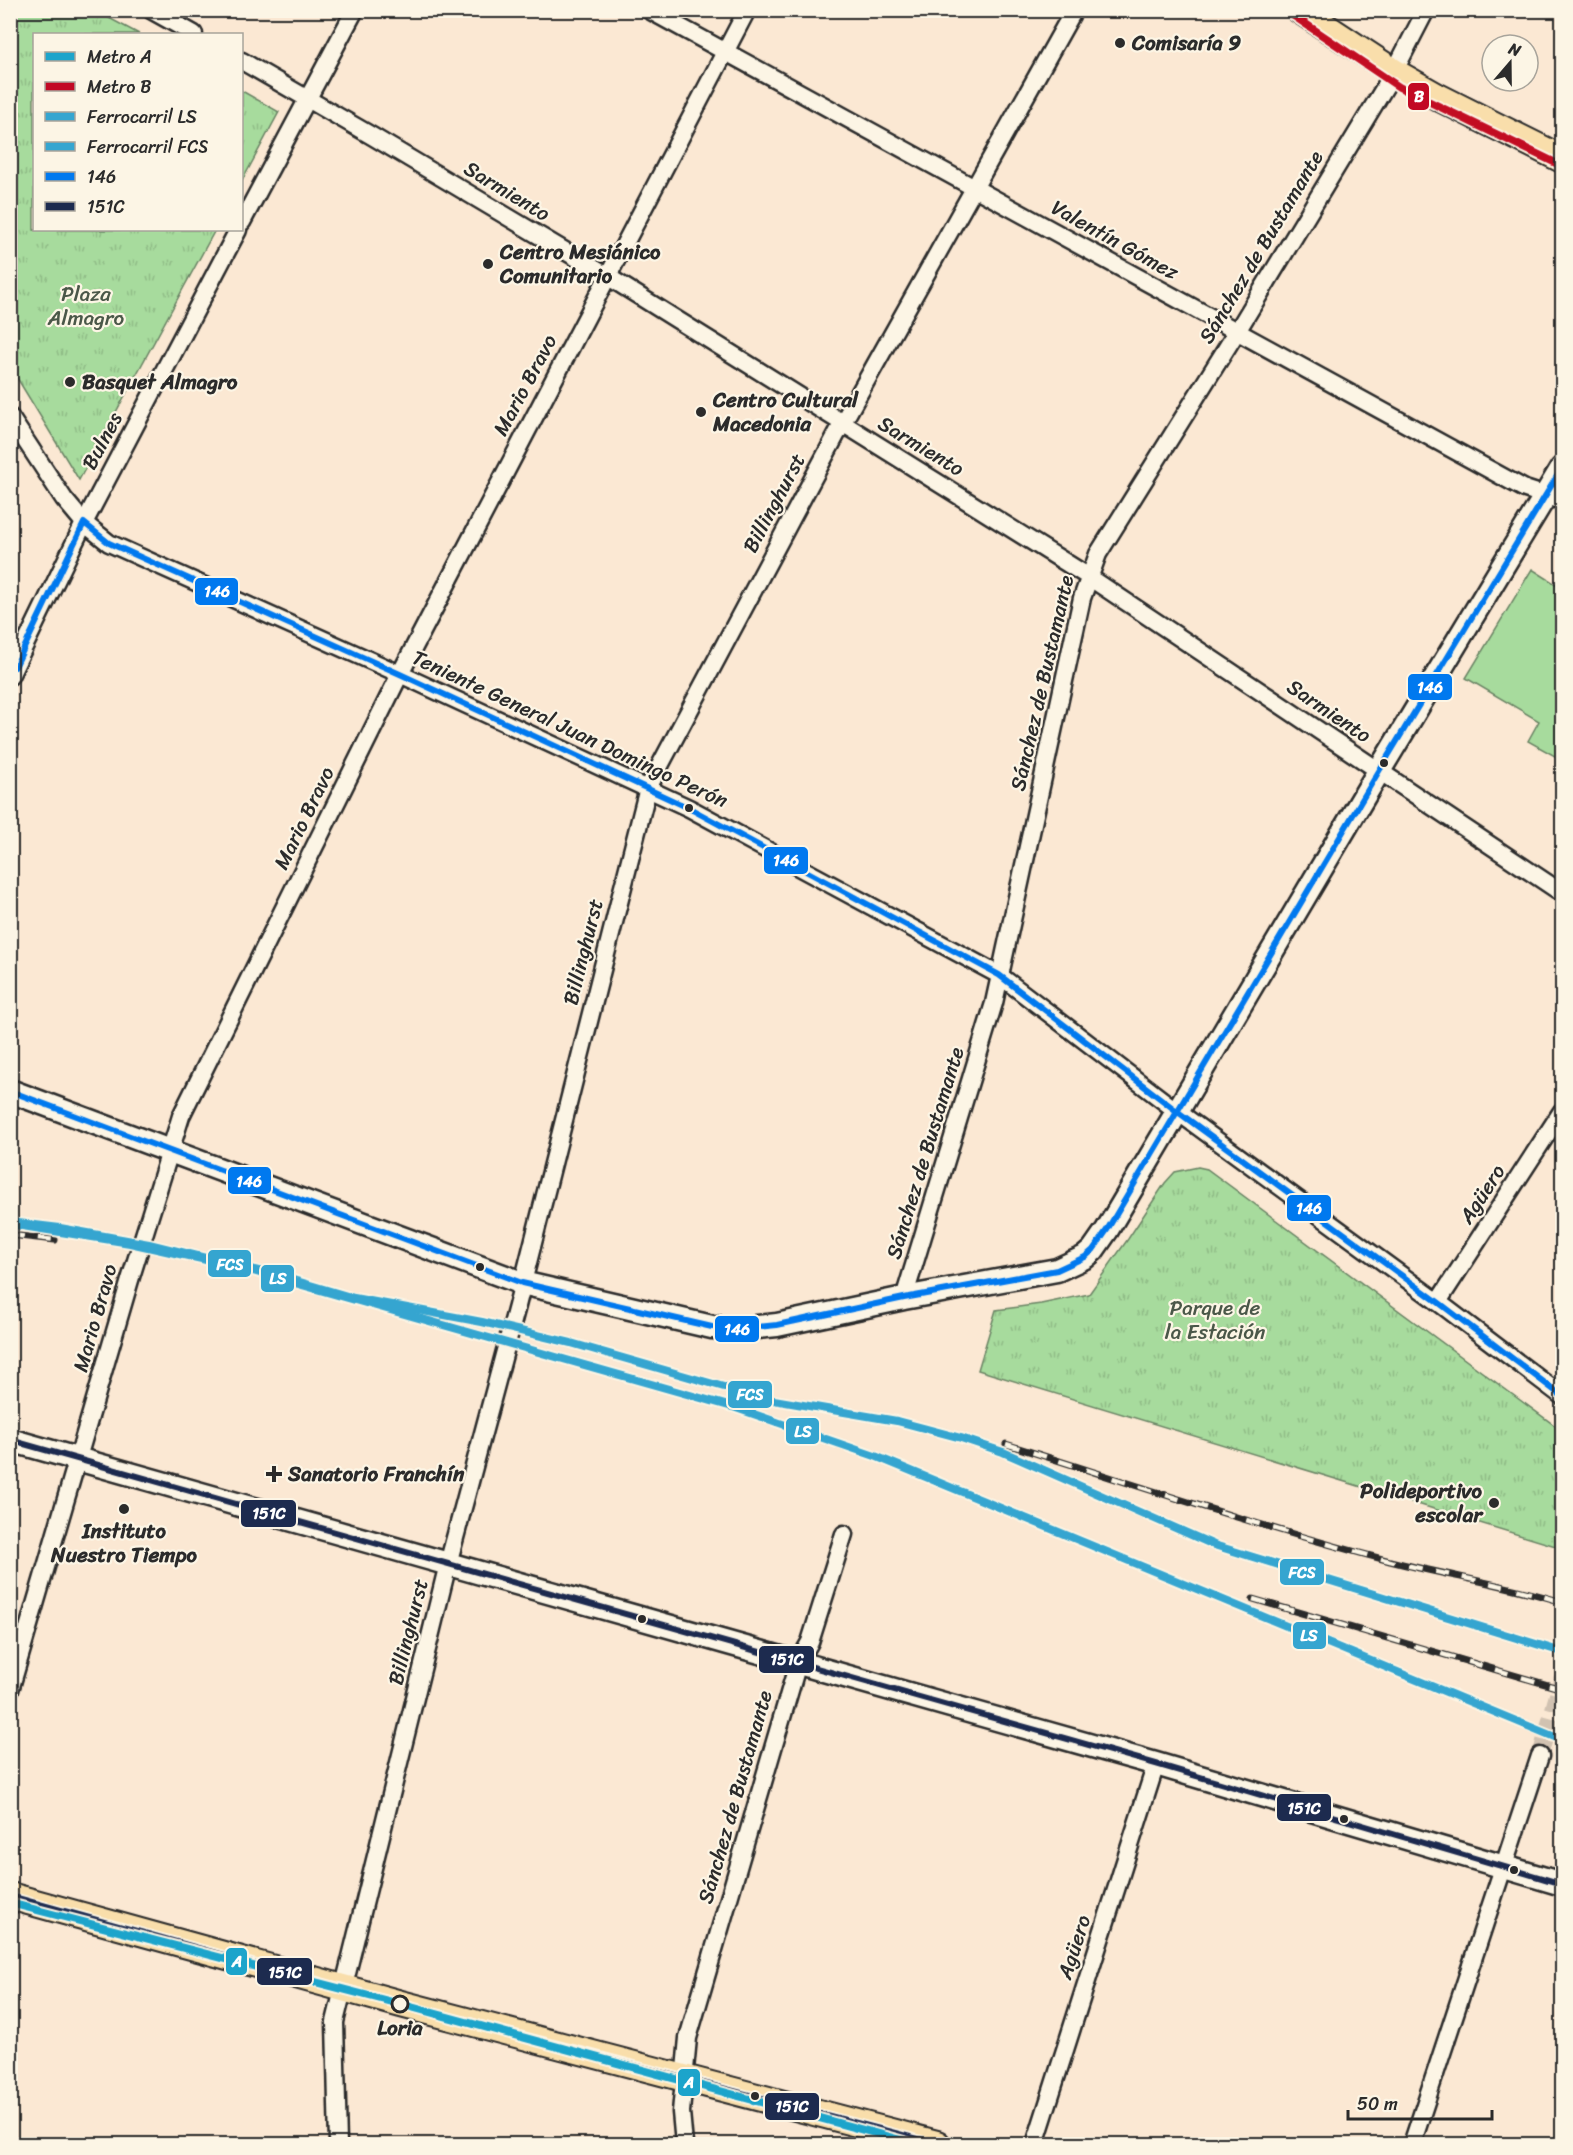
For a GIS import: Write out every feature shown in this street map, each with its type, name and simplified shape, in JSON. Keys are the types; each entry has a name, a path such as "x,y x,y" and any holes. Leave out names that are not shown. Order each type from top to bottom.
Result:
{"main road":[{"path":"1300,10 1394,72 1438,97 1563,159"},
{"path":"10,1091 522,1282 712,1327 738,1329 777,1325 904,1298 1058,1270 1076,1263 1093,1250 1178,1112 1378,771 1555,498 1563,468"},
{"path":"10,1440 1156,1764 1563,1884"},
{"path":"10,1896 401,2004 937,2145"}],"street":[{"path":"151,10 192,33"},
{"path":"243,220 355,10"},
{"name":"Valentín Gómez","path":"649,10 1525,489 1555,498"},
{"name":"Mario Bravo","path":"10,1690 129,1280 182,1116 400,674 747,10"},
{"name":"Billinghurst","path":"338,2145 335,2022 448,1564 517,1306 648,788 842,424 1074,10"},
{"name":"Sánchez de Bustamante","path":"904,1298 994,1003 1089,577 1098,554 1236,333 1394,72 1426,10"},
{"name":"Sarmiento","path":"243,62 607,276 1089,577 1563,893"},
{"name":"Bulnes","path":"12,669 84,523 237,231"},
{"name":"Teniente General Juan Domingo Perón","path":"10,417 64,499 84,523 109,543 648,788 999,975 1178,1112 1563,1396"},
{"name":"Agüero","path":"1438,1302 1563,1111"},
{"name":"Sánchez de Bustamante","path":"684,2145 681,2112 688,2038 798,1663 810,1642 844,1534"},
{"path":"1412,2145 1540,1756"},
{"name":"Agüero","path":"1035,2145 1156,1764"}],"green space":[{"name":"Plaza Almagro","path":"11,10 96,11 137,33 33,33 33,231 214,231 79,480 11,368"},
{"path":"243,92 279,112 243,179"},
{"path":"1532,569 1562,588 1562,760 1528,741 1539,721 1466,678"},
{"name":"Parque de la Estación","path":"1198,1167 1207,1169 1562,1431 1562,1548 978,1370 996,1310 1089,1294 1165,1183 1175,1172"}],"tunnel":[{"path":"1540,1756 1562,1677"}],"railway":[{"path":"10,1235 55,1240"},
{"path":"1006,1444 1341,1548 1562,1602"},
{"path":"1253,1599 1562,1689"}],"metro line":[{"name":"B","path":"1285,10 1399,87 1562,166"},
{"name":"A","path":"10,1903 400,2004 915,2144"}],"rail line":[{"name":"FCS","path":"10,1222 60,1228 149,1244 283,1277 354,1298 482,1322 571,1343 762,1398 897,1421 961,1438 1003,1452 1214,1545 1559,1651"},
{"name":"LS","path":"10,1224 130,1243 242,1268 736,1408 875,1456 1562,1740"}],"transit line":[{"name":"146","path":"10,1091 522,1283 712,1327 738,1329 777,1325 904,1298 1057,1270 1085,1257 1107,1230 1562,468"},
{"name":"146","path":"10,665 15,667 84,523 109,543 689,808 999,975 1178,1112 1438,1302 1562,1396"},
{"name":"151C","path":"10,1440 1156,1764 1562,1884"},
{"name":"151C","path":"10,1896 401,2004 937,2144"}],"place":[{"name":"Comisaría 9","path":"1120,43"},
{"name":"Centro Mesiánico Comunitario","path":"488,264"},
{"name":"Basquet Almagro","path":"70,382"},
{"name":"Centro Cultural Macedonia","path":"701,412"},
{"name":"Sanatorio Franchín","path":"274,1474"},
{"name":"Polideportivo escolar","path":"1494,1503"},
{"name":"Instituto Nuestro Tiempo","path":"124,1509"},
{"name":"Loria","path":"400,2004"}]}
